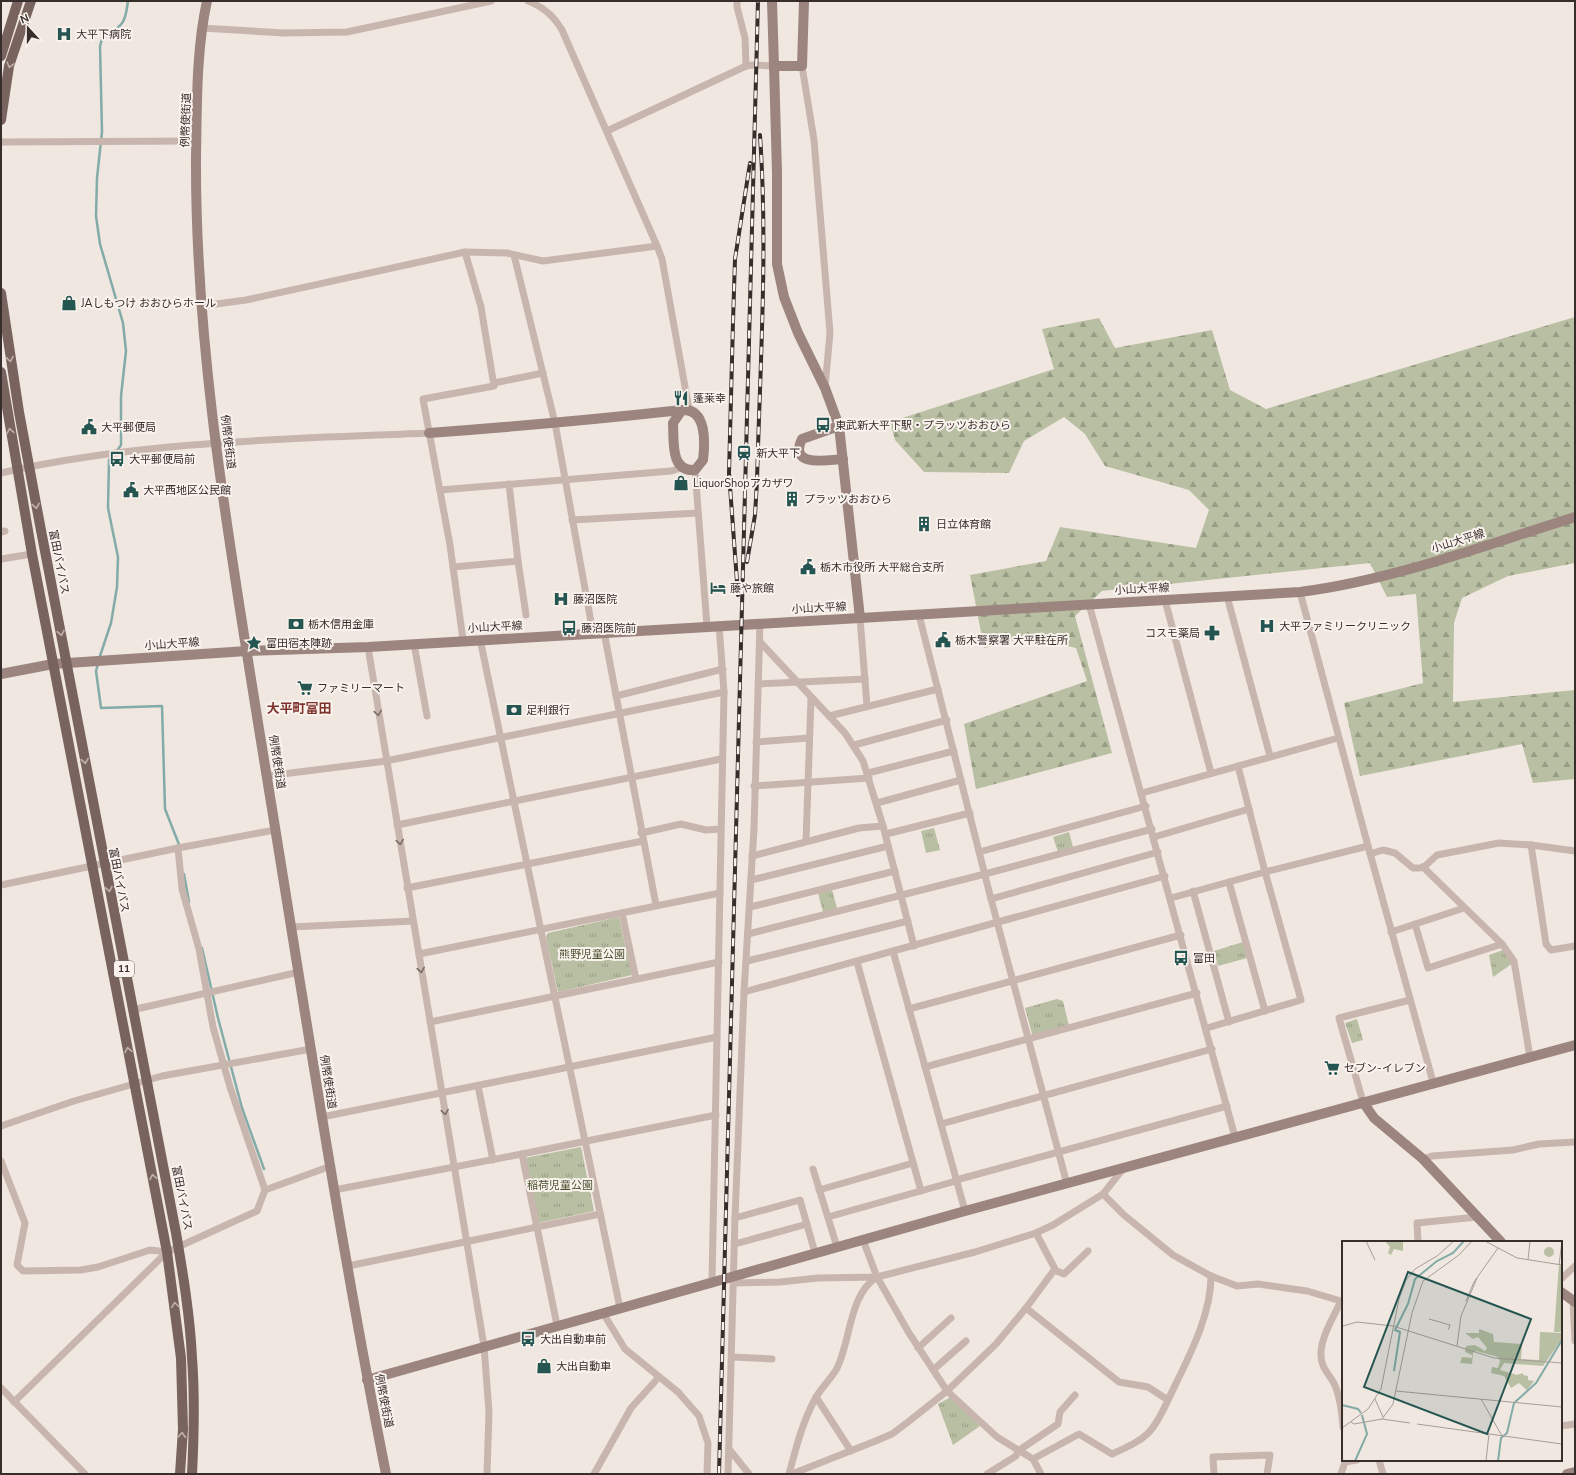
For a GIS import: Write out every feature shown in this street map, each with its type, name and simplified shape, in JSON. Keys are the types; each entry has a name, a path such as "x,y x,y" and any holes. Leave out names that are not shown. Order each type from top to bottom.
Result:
{"main road":[{"path":"1,56 18,1"},
{"path":"1,120 9,66 31,1"},
{"name":"富田バイパス","path":"1,293 18,412 132,1010 179,1247 192,1356 194,1428 192,1474"},
{"name":"富田バイパス","path":"1,372 16,469 32,554 134,1085 168,1252 181,1358 183,1428 180,1474"}],"street":[{"name":"例幣使街道","path":"207,1 201,28 196,141 196,218 201,306 215,442 322,1118 367,1380 386,1474"},
{"path":"201,28 284,33 347,32 491,1"},
{"path":"528,1 538,3 548,12 559,26 657,246 662,259 686,410"},
{"path":"737,1 737,7 746,38 746,66"},
{"path":"772,1 777,173 777,264 784,297 798,333 825,388 838,426 860,618 867,706"},
{"path":"804,1 802,66 814,140 830,333 825,388"},
{"path":"607,131 746,66 752,64 802,66"},
{"path":"1,142 196,141"},
{"path":"201,306 252,299 466,252 514,255 543,261 657,246"},
{"path":"466,252 480,307 494,383"},
{"path":"514,255 555,423 592,633"},
{"path":"464,640 440,490 423,399 494,386 494,383 543,373"},
{"path":"673,423 686,410"},
{"path":"1,473 16,469 108,454 215,442 429,433 555,423 686,410 696,412 701,421 703,460 695,470 707,626"},
{"path":"662,412 673,423 676,459 681,468"},
{"path":"838,426 802,439 799,445 800,454 805,459 813,461 842,459"},
{"path":"440,490 671,471 681,468 695,470"},
{"path":"509,484 526,615"},
{"path":"572,520 698,514"},
{"name":"小山大平線","path":"1,674 53,664 247,651 368,647 464,640 1300,592 1336,587 1378,578 1575,517"},
{"path":"1,559 32,554"},
{"path":"453,567 518,561"},
{"path":"1300,592 1338,738 1433,1082"},
{"path":"1227,596 1270,756"},
{"path":"1165,600 1211,773"},
{"path":"1089,604 1207,1028 1235,1137"},
{"path":"919,615 947,720 997,923 1067,1184"},
{"path":"728,1474 734,1244 744,992 750,907 760,623"},
{"path":"712,1281 719,962 721,759 724,692 719,625"},
{"path":"604,632 641,833 656,905"},
{"path":"480,640 620,1308"},
{"path":"760,642 854,745 868,775 877,803 914,946"},
{"path":"414,644 427,716"},
{"path":"368,647 484,1346 489,1412 487,1474"},
{"path":"616,696 723,669"},
{"path":"759,684 864,679"},
{"path":"829,716 938,689"},
{"path":"267,776 386,761 724,692"},
{"path":"806,841 811,698"},
{"path":"854,745 947,720"},
{"path":"756,742 809,738"},
{"path":"1142,793 1338,738"},
{"path":"754,786 807,783 868,775 954,751"},
{"path":"397,825 721,759"},
{"path":"1207,1028 1301,1000 1238,766"},
{"path":"877,803 962,780"},
{"path":"979,852 1146,806"},
{"path":"1154,837 1249,809"},
{"path":"886,834 970,813"},
{"path":"641,833 681,824 706,830 720,828"},
{"path":"752,856 858,828 883,826"},
{"path":"748,934 901,896 1152,829"},
{"path":"1,885 93,867 178,848 276,830"},
{"path":"407,888 643,841"},
{"path":"1171,898 1266,872 1369,850 1383,850 1395,853 1413,868 1423,867 1437,855 1499,843 1531,845 1575,851"},
{"path":"1531,845 1546,944 1551,950 1575,946"},
{"path":"751,880 888,846"},
{"path":"14,1402 168,1252 256,1211 265,1190 230,1087 213,1027 208,992 199,949 182,889 178,848"},
{"path":"991,899 1158,852"},
{"path":"1423,867 1502,944 1514,961 1530,1057"},
{"path":"750,907 895,871"},
{"path":"744,992 1165,876"},
{"path":"1229,882 1265,1011"},
{"path":"1193,891 1229,1022"},
{"path":"419,954 720,893"},
{"path":"1391,932 1464,908"},
{"path":"622,913 636,979"},
{"path":"292,927 413,921"},
{"path":"746,961 908,921"},
{"path":"1415,924 1428,968 1502,944"},
{"path":"909,1009 1181,936"},
{"path":"893,951 965,1211"},
{"path":"430,1022 719,962"},
{"path":"857,962 921,1191"},
{"path":"132,1010 299,972"},
{"path":"925,1067 1197,993"},
{"path":"1410,1000 1339,1018 1363,1102 1374,1118 1423,1159 1500,1241"},
{"path":"322,1118 717,1037"},
{"path":"734,1279 816,1253 965,1211 1433,1082 1575,1046"},
{"path":"1,1126 74,1102 162,1076 311,1049"},
{"path":"941,1124 1212,1049"},
{"path":"478,1086 493,1160"},
{"path":"828,1216 921,1191 1058,1151 1227,1106"},
{"path":"334,1190 716,1115"},
{"path":"1423,1159 1432,1156 1513,1150 1539,1144 1575,1142"},
{"path":"522,1154 557,1325"},
{"path":"1,1161 25,1223 16,1265 23,1271 92,1268 150,1250 168,1252"},
{"path":"819,1190 913,1163"},
{"path":"265,1190 331,1166"},
{"path":"367,1380 712,1281 734,1279 780,1282 818,1278 877,1277 975,1252 1036,1233 1053,1225 1103,1194 1123,1168"},
{"path":"813,1169 837,1247"},
{"path":"1103,1194 1124,1215 1173,1255 1211,1276 1238,1286 1258,1284 1307,1291 1340,1301 1321,1352 1323,1370 1336,1386 1342,1405"},
{"path":"735,1218 800,1200 816,1253"},
{"path":"348,1266 600,1214"},
{"path":"1418,1241 1417,1223 1477,1217"},
{"path":"734,1244 807,1224"},
{"path":"1036,1233 1054,1270 1064,1274 1088,1251"},
{"path":"863,1240 877,1277 918,1348 947,1391 997,1437 1033,1459 1041,1474"},
{"path":"1562,1278 1575,1266"},
{"path":"792,1474 892,1434 947,1391 996,1344 1026,1308 1054,1270"},
{"path":"1033,1459 1079,1434 1112,1454 1141,1441 1158,1423 1195,1342 1211,1291 1211,1276"},
{"path":"789,1474 804,1420 816,1397 836,1369 854,1308 871,1281 877,1277"},
{"path":"1562,1293 1574,1301 1575,1341"},
{"path":"1026,1308 1119,1382 1148,1387 1168,1400"},
{"path":"603,1313 625,1349 678,1392 700,1416 708,1443 707,1474"},
{"path":"918,1348 951,1318"},
{"path":"933,1370 966,1341"},
{"path":"732,1357 772,1359"},
{"path":"594,1474 631,1408 659,1377"},
{"path":"1,1388 85,1474"},
{"path":"986,1474 1016,1456 1018,1451 1058,1424 1060,1412 1075,1395"},
{"path":"816,1397 851,1451"},
{"path":"1562,1426 1575,1424"},
{"path":"729,1449 749,1474"},
{"path":"1214,1474 1213,1457 1270,1455 1267,1474"},
{"path":"1341,1474 1345,1461"},
{"path":"1379,1461 1383,1474"},
{"path":"1567,1474 1575,1472"}],"green space":[{"path":"1575,317 1575,563 1508,576 1462,598 1454,623 1453,702 1575,690 1575,779 1533,783 1522,744 1360,776 1344,703 1423,683 1416,594 1387,597 1370,563 1102,591 1075,616 1112,753 976,789 964,724 1087,681 1076,648 1030,637 984,648 970,575 1046,561 1060,527 1196,548 1209,510 1189,490 1105,466 1085,434 1064,417 1024,441 1009,473 924,472 895,440 890,422 1054,369 1042,329 1099,318 1115,348 1212,330 1230,390 1266,409"},
{"path":"934,828 940,850 926,853 921,831"},
{"path":"1069,832 1073,847 1058,852 1053,837"},
{"path":"832,890 837,908 823,912 818,893"},
{"name":"熊野児童公園","path":"619,917 632,975 558,992 546,938 548,933"},
{"path":"1243,942 1247,958 1218,966 1214,951"},
{"path":"1503,950 1513,963 1493,977 1489,955"},
{"path":"1057,999 1063,1001 1069,1026 1035,1035 1032,1034 1025,1008"},
{"path":"1357,1019 1363,1040 1352,1043 1345,1023"},
{"name":"稲荷児童公園","path":"581,1147 594,1211 538,1223 525,1158"},
{"path":"951,1397 980,1426 953,1445 938,1404"}],"waterway":[{"path":"116,452 121,445 121,396 126,351 123,323 100,244 96,216 97,178 102,132 100,46 102,39 114,31 124,20 128,1"},
{"path":"99,659 111,623 117,587 118,557 108,508 109,460 113,456"},
{"path":"98,664 96,671 101,708 162,706 165,809 180,847"},
{"path":"184,874 189,902"},
{"path":"202,948 218,1018 242,1108 264,1169"}],"railway":[{"path":"719,1474 758,1"},
{"path":"747,562 755,515 761,351 763,221 760,135"},
{"path":"738,595 729,473 733,322 735,259 750,163"}],"place":[{"name":"大平下病院","path":"64,34"},
{"name":"JAしもつけ おおひらホール","path":"69,303"},
{"name":"蓬莱幸","path":"681,398"},
{"name":"東武新大平下駅・プラッツおおひら","path":"823,425"},
{"name":"大平郵便局","path":"89,427"},
{"name":"新大平下","path":"744,453"},
{"name":"大平郵便局前","path":"117,459"},
{"name":"LiquorShopアカザワ","path":"681,483"},
{"name":"大平西地区公民館","path":"131,490"},
{"name":"プラッツおおひら","path":"792,499"},
{"name":"日立体育館","path":"924,524"},
{"name":"栃木市役所 大平総合支所","path":"808,567"},
{"name":"藤や旅館","path":"718,588"},
{"name":"藤沼医院","path":"561,599"},
{"name":"栃木信用金庫","path":"296,624"},
{"name":"大平ファミリークリニック","path":"1267,626"},
{"name":"藤沼医院前","path":"569,628"},
{"name":"コスモ薬局","path":"1212,633"},
{"name":"栃木警察署 大平駐在所","path":"943,640"},
{"name":"富田宿本陣跡","path":"254,643"},
{"name":"ファミリーマート","path":"305,688"},
{"name":"足利銀行","path":"514,710"},
{"name":"富田","path":"1181,958"},
{"name":"セブン-イレブン","path":"1332,1068"},
{"name":"大出自動車前","path":"528,1339"},
{"name":"大出自動車","path":"544,1366"}],"district":[{"name":"大平町富田","path":"299,709"}]}
